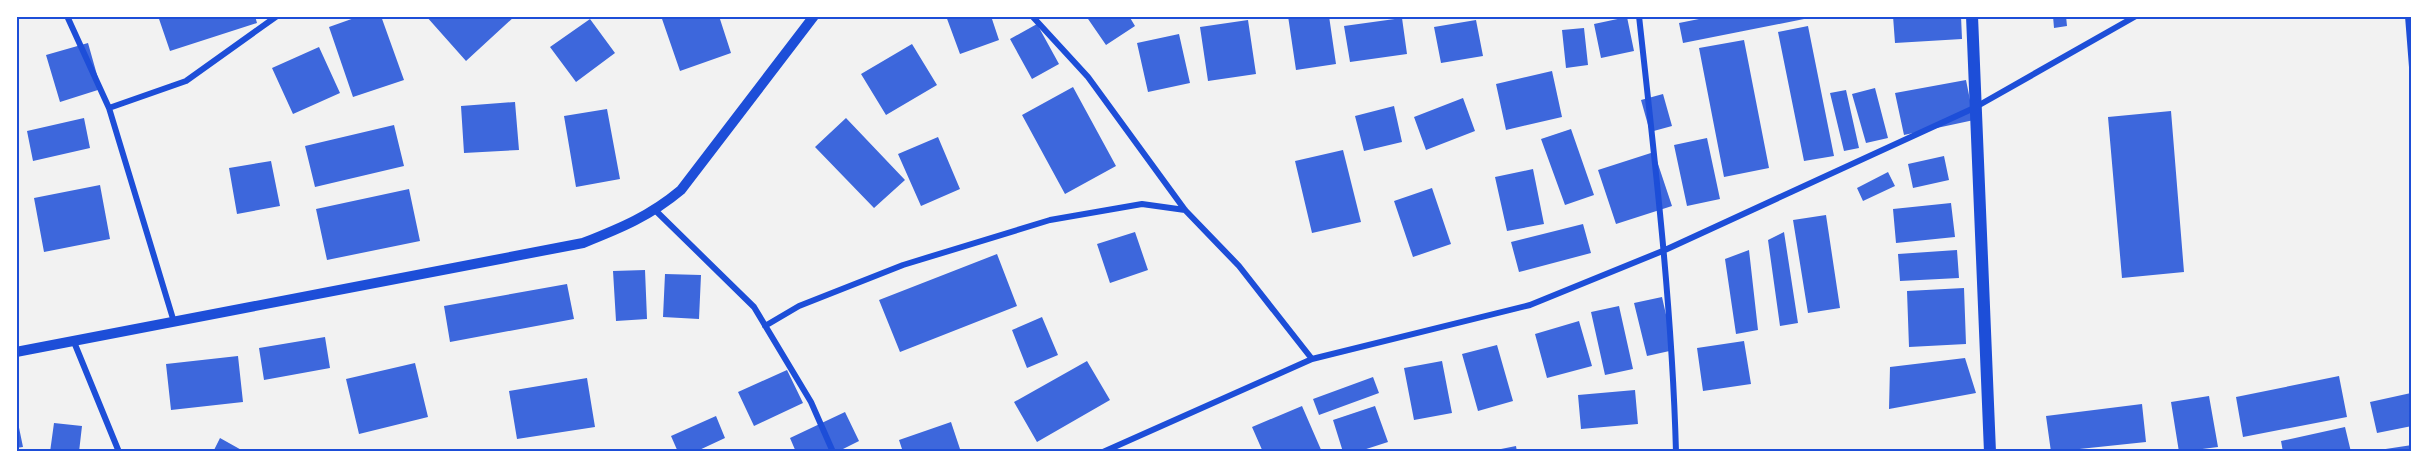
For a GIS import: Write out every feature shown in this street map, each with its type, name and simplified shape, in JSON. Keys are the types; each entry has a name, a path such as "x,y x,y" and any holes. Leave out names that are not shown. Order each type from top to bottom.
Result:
{"main road":[{"path":"1972,16 1990,452"}],"street":[{"path":"67,16 109,108 174,322"},
{"path":"109,108 186,81 277,16"},
{"path":"16,352 584,243 656,211 681,190 814,16"},
{"path":"1032,16 1088,77 1185,210 1239,266 1312,359"},
{"path":"1639,16 1673,341 1676,452"},
{"path":"1103,452 1312,359 1530,305 1665,250 1974,108 2136,16"},
{"path":"2408,16 2412,67"},
{"path":"765,326 799,306 903,265 1050,220 1142,204 1185,210"},
{"path":"656,211 754,307 811,402 833,452"},
{"path":"74,342 119,452"}],"building":[{"path":"158,16 255,16 257,23 170,51"},
{"path":"360,16 381,16 404,80 353,97 329,27"},
{"path":"426,16 515,16 466,61"},
{"path":"661,16 719,16 731,53 680,71"},
{"path":"946,16 991,16 999,40 960,54"},
{"path":"1086,16 1129,16 1135,26 1106,45"},
{"path":"1288,16 1329,16 1336,64 1296,70"},
{"path":"1714,16 1809,16 1809,18 1683,43 1679,23"},
{"path":"1893,16 1961,16 1962,39 1895,43"},
{"path":"2053,16 2066,16 2067,26 2054,28"},
{"path":"1627,17 1634,51 1601,58 1594,24"},
{"path":"1402,18 1407,54 1350,62 1344,26"},
{"path":"590,19 615,53 576,82 550,47"},
{"path":"1248,20 1256,74 1208,81 1200,27"},
{"path":"1476,20 1483,56 1441,63 1434,27"},
{"path":"1037,24 1059,64 1032,79 1010,39"},
{"path":"1808,26 1834,156 1804,161 1778,32"},
{"path":"1584,28 1588,65 1566,68 1562,30"},
{"path":"1179,34 1190,83 1148,92 1137,43"},
{"path":"1744,40 1769,168 1724,177 1699,48"},
{"path":"88,43 101,89 60,102 46,55"},
{"path":"912,44 937,85 886,115 861,74"},
{"path":"319,47 340,93 293,114 272,68"},
{"path":"1552,71 1562,117 1506,130 1496,84"},
{"path":"1966,80 1974,120 1904,135 1895,93"},
{"path":"1073,87 1116,166 1065,194 1022,115"},
{"path":"1875,88 1888,138 1866,143 1852,94"},
{"path":"1846,90 1859,148 1844,151 1830,93"},
{"path":"1663,94 1672,126 1650,132 1641,100"},
{"path":"1463,98 1475,131 1426,150 1414,117"},
{"path":"515,102 519,150 464,153 461,106"},
{"path":"1394,106 1402,142 1364,151 1355,116"},
{"path":"607,109 620,179 576,187 564,116"},
{"path":"2171,111 2184,272 2122,278 2108,117"},
{"path":"84,118 90,148 33,161 27,131"},
{"path":"846,118 905,180 874,208 815,147"},
{"path":"394,125 404,166 315,187 305,146"},
{"path":"1571,129 1594,195 1565,205 1541,139"},
{"path":"938,137 960,189 921,206 898,154"},
{"path":"1707,138 1720,199 1687,206 1674,145"},
{"path":"1343,150 1361,222 1312,233 1295,161"},
{"path":"1654,152 1672,206 1616,224 1598,170"},
{"path":"1944,156 1949,180 1913,188 1908,164"},
{"path":"271,161 280,206 237,214 229,168"},
{"path":"1533,169 1544,224 1507,231 1495,177"},
{"path":"1888,172 1895,186 1863,201 1857,188"},
{"path":"100,185 110,239 44,252 34,198"},
{"path":"1432,188 1451,244 1413,257 1394,201"},
{"path":"409,189 420,241 327,260 316,209"},
{"path":"1951,203 1955,237 1896,243 1893,209"},
{"path":"1826,215 1840,308 1808,313 1793,220"},
{"path":"1583,224 1591,253 1519,272 1511,242"},
{"path":"1135,232 1148,270 1110,283 1097,244"},
{"path":"1784,232 1798,323 1780,326 1768,240"},
{"path":"1749,250 1758,330 1736,334 1725,259"},
{"path":"1957,250 1959,278 1900,281 1898,254"},
{"path":"997,254 1017,306 900,352 879,300"},
{"path":"645,270 647,319 616,321 613,271"},
{"path":"665,274 701,275 699,319 663,317"},
{"path":"567,284 574,319 450,342 444,306"},
{"path":"1964,288 1966,344 1909,347 1907,291"},
{"path":"1662,297 1674,350 1647,356 1634,303"},
{"path":"1619,306 1633,369 1605,375 1591,312"},
{"path":"1042,317 1058,355 1027,368 1012,330"},
{"path":"1579,321 1592,366 1547,378 1535,334"},
{"path":"325,337 330,368 264,380 259,348"},
{"path":"1744,341 1751,384 1703,391 1697,348"},
{"path":"1497,345 1513,401 1478,411 1462,354"},
{"path":"238,356 243,402 171,410 166,364"},
{"path":"1965,358 1976,393 1889,409 1890,367"},
{"path":"1087,361 1110,400 1037,442 1014,402"},
{"path":"1442,361 1452,413 1414,420 1404,368"},
{"path":"415,363 428,417 359,434 346,379"},
{"path":"787,370 803,403 754,426 738,392"},
{"path":"2339,376 2347,417 2243,437 2236,397"},
{"path":"1373,377 1379,393 1319,415 1313,399"},
{"path":"587,378 595,427 517,439 509,391"},
{"path":"1635,390 1638,424 1581,429 1578,395"},
{"path":"2411,393 2412,426 2377,433 2370,402"},
{"path":"2209,396 2218,447 2179,452 2171,402"},
{"path":"2142,404 2146,442 2051,452 2046,416"},
{"path":"1302,406 1322,452 1263,452 1252,427"},
{"path":"1375,406 1388,442 1357,452 1343,452 1333,420"},
{"path":"845,412 859,441 837,452 796,452 790,438"},
{"path":"16,413 23,447 16,448"},
{"path":"716,416 725,438 695,452 678,452 671,436"},
{"path":"951,422 961,452 903,452 899,440"},
{"path":"54,423 82,426 79,452 50,452"},
{"path":"2345,427 2351,452 2283,452 2281,441"},
{"path":"220,438 245,452 213,452"},
{"path":"2412,445 2412,452 2379,452 2379,450"},
{"path":"1516,446 1517,452 1496,452 1496,450"}]}
